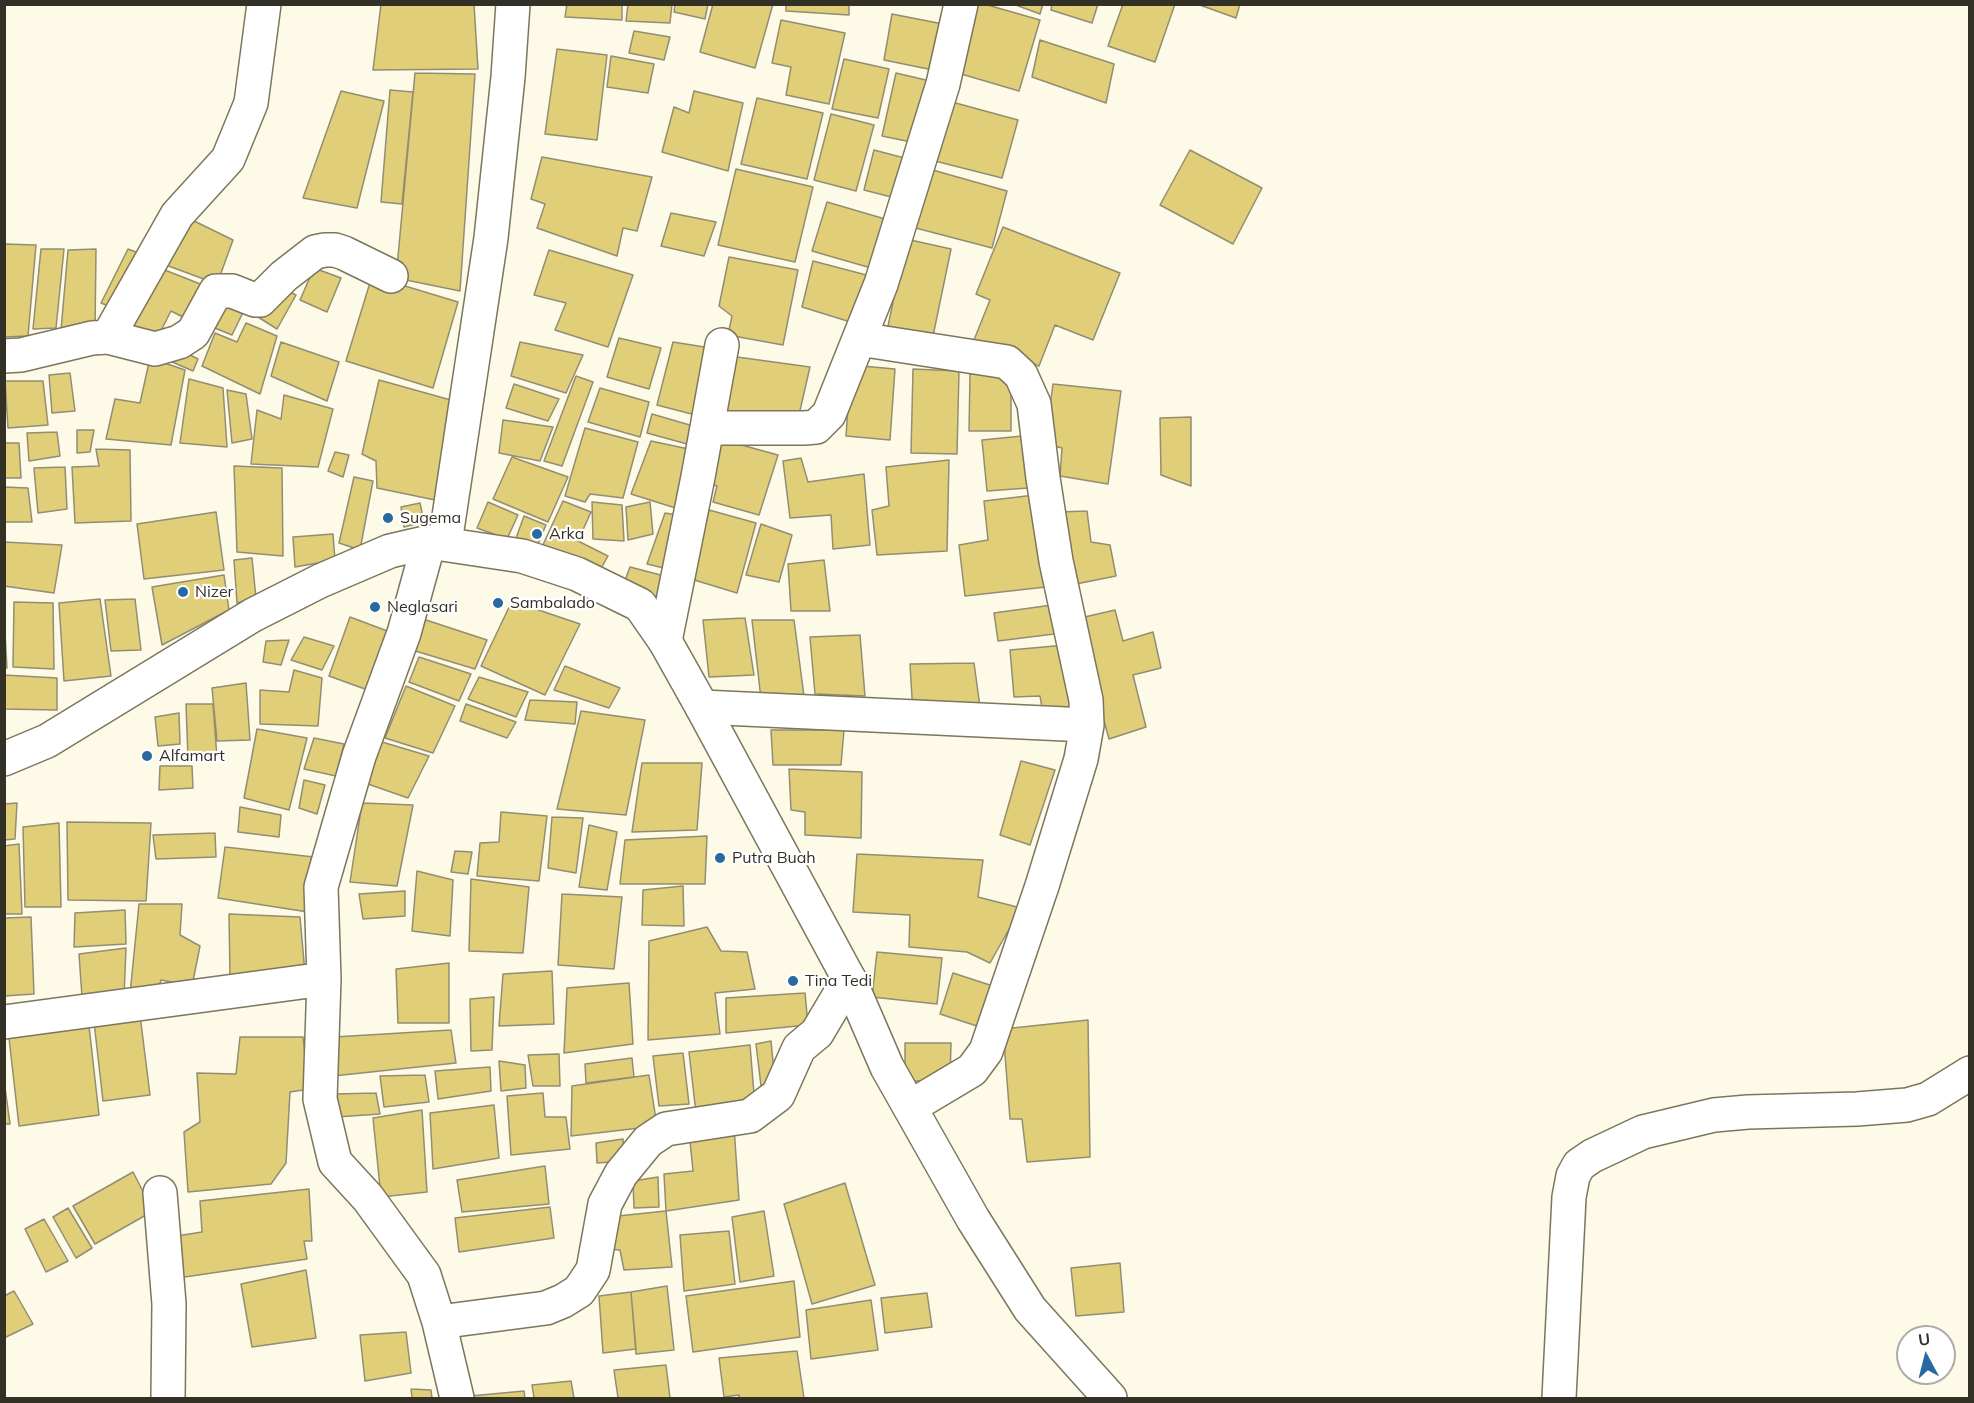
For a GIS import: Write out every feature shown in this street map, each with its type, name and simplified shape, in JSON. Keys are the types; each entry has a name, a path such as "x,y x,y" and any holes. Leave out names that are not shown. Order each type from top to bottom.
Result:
{"street":[{"path":"108,337 177,215 228,159 251,103 264,4"},
{"path":"457,1398 439,1322 424,1275 368,1198 335,1162 320,1099 324,979 321,887 359,756 437,543 491,237 508,77 513,4"},
{"path":"707,428 816,427 829,414 881,284 943,84 961,4"},
{"path":"4,357 92,338 108,337 154,349 178,342 193,333 216,291 232,291 260,300 315,252 335,250 391,276"},
{"path":"859,339 1007,362 1021,375 1034,404 1049,519 1086,700 1087,725 1081,759 1042,886 986,1051 972,1070 910,1107"},
{"path":"664,641 722,345"},
{"path":"4,759 48,741 254,615 363,561 390,551 437,543 522,556 577,574 640,605 664,641 702,707 849,979 887,1067 973,1219 1030,1309 1110,1398"},
{"path":"702,707 1087,725"},
{"path":"4,1022 324,979"},
{"path":"439,1322 546,1308 579,1291 593,1270 604,1204 621,1173 648,1141 666,1129 750,1116 777,1095 799,1048 817,1034 849,979"},
{"path":"1559,1398 1569,1197 1573,1176 1579,1165 1592,1156 1642,1132 1714,1114 1907,1105 1928,1099 1970,1073"},
{"path":"159,1193 169,1304 168,1398"}],"building":[{"path":"381,4 474,4 478,69 373,70"},
{"path":"567,4 622,4 622,20 565,17"},
{"path":"628,4 672,4 670,23 626,21"},
{"path":"675,4 708,4 705,19 674,12"},
{"path":"713,4 773,4 755,68 700,52"},
{"path":"786,4 849,4 849,15 786,11"},
{"path":"971,4 984,4 1040,20 1019,91 951,71"},
{"path":"1013,4 1043,4 1040,14"},
{"path":"1052,4 1098,4 1092,23 1051,10"},
{"path":"1123,4 1175,4 1155,62 1108,46"},
{"path":"1197,4 1240,4 1236,18"},
{"path":"892,14 943,24 933,70 884,60"},
{"path":"781,20 845,33 829,104 786,95 791,67 772,63"},
{"path":"634,31 670,37 664,60 629,53"},
{"path":"1040,40 1114,64 1106,103 1032,77"},
{"path":"557,49 607,55 597,140 545,134"},
{"path":"611,56 654,64 648,93 607,87"},
{"path":"844,59 889,69 878,118 832,109"},
{"path":"415,73 475,74 460,291 396,278"},
{"path":"896,73 930,81 916,143 882,136"},
{"path":"390,90 413,92 402,204 381,202"},
{"path":"341,91 384,101 357,208 303,198"},
{"path":"694,91 743,103 728,171 662,152 674,107 689,113"},
{"path":"757,98 823,113 807,179 741,164"},
{"path":"952,102 1018,120 1002,178 935,161"},
{"path":"831,114 874,125 856,191 814,180"},
{"path":"874,150 912,160 899,199 864,190"},
{"path":"1190,150 1262,188 1233,244 1160,205"},
{"path":"542,157 652,177 637,231 623,228 617,256 537,228 545,204 531,199"},
{"path":"736,169 813,187 795,262 718,245"},
{"path":"929,169 1007,191 992,248 912,227"},
{"path":"827,202 892,221 878,270 812,251"},
{"path":"671,213 716,222 704,256 661,246"},
{"path":"188,218 233,240 217,284 166,265"},
{"path":"1003,227 1120,273 1093,340 1055,325 1039,366 974,340 990,300 976,294"},
{"path":"906,239 951,249 932,341 887,331"},
{"path":"4,244 36,245 28,336 4,337"},
{"path":"41,249 64,249 56,328 33,329"},
{"path":"96,249 95,331 61,330 68,250"},
{"path":"128,249 144,255 114,308 101,303"},
{"path":"549,250 633,275 608,347 555,330 566,303 534,295"},
{"path":"729,257 798,270 783,345 728,335 732,316 719,306"},
{"path":"813,261 874,277 857,324 802,307"},
{"path":"152,265 213,289 197,324 171,311 153,346 119,328"},
{"path":"314,268 341,278 327,312 300,300"},
{"path":"372,276 458,302 433,388 346,361"},
{"path":"276,285 296,295 277,329 258,317"},
{"path":"221,291 249,300 232,335 205,324"},
{"path":"246,323 277,336 260,394 202,366 215,333 237,342"},
{"path":"619,338 661,348 649,389 607,377"},
{"path":"281,342 339,362 327,401 271,376"},
{"path":"520,342 583,355 566,393 511,376"},
{"path":"673,342 717,349 703,417 657,405"},
{"path":"170,345 198,359 193,371 163,358"},
{"path":"737,357 810,367 798,419 725,414"},
{"path":"150,358 185,370 171,445 106,439 115,399 140,403"},
{"path":"851,365 895,369 890,440 846,436"},
{"path":"913,369 959,371 957,454 911,453"},
{"path":"70,373 75,411 52,413 49,375"},
{"path":"970,374 1011,374 1011,431 969,431"},
{"path":"576,376 593,382 562,466 544,461"},
{"path":"189,379 223,388 227,447 180,443"},
{"path":"379,380 458,402 440,501 377,488 376,461 362,454"},
{"path":"5,381 43,381 48,425 8,428"},
{"path":"514,384 559,399 548,421 506,408"},
{"path":"1053,384 1121,391 1108,484 1060,476 1062,448 1045,444"},
{"path":"600,388 649,402 640,437 588,422"},
{"path":"227,390 246,394 252,439 232,443"},
{"path":"284,395 333,409 318,467 251,464 257,410 281,419"},
{"path":"652,414 700,428 698,447 647,433"},
{"path":"1191,417 1191,486 1161,475 1160,418"},
{"path":"503,420 553,427 540,461 499,453"},
{"path":"585,428 638,442 623,498 590,494 585,502 565,496"},
{"path":"77,430 94,430 90,452 77,453"},
{"path":"57,432 60,456 29,461 27,433"},
{"path":"1022,436 1028,488 987,491 982,440"},
{"path":"716,438 778,455 759,515 713,502 717,486 704,482"},
{"path":"651,441 698,451 685,511 631,494"},
{"path":"4,443 19,443 21,478 4,478"},
{"path":"96,449 130,450 131,521 75,523 72,467 99,466"},
{"path":"335,452 349,455 343,477 328,471"},
{"path":"512,457 568,477 548,522 493,499"},
{"path":"801,458 808,482 864,474 870,545 833,549 831,515 790,518 783,461"},
{"path":"949,460 947,551 877,555 872,510 889,506 886,467"},
{"path":"234,466 282,468 283,556 237,552"},
{"path":"65,467 67,509 38,513 34,468"},
{"path":"354,477 373,481 360,550 339,543"},
{"path":"4,487 28,488 32,522 4,522"},
{"path":"1035,495 1046,587 965,596 959,545 988,540 984,501"},
{"path":"563,501 591,512 578,541 608,556 598,574 542,547"},
{"path":"488,502 518,515 507,539 477,528"},
{"path":"592,502 622,505 624,541 593,539"},
{"path":"650,502 653,534 628,540 626,507"},
{"path":"420,503 424,522 404,527 401,507"},
{"path":"709,510 756,523 737,593 691,579"},
{"path":"1087,511 1091,542 1110,545 1116,576 1071,585 1059,512"},
{"path":"216,512 224,570 144,579 137,524"},
{"path":"665,513 683,516 672,570 647,564"},
{"path":"524,516 546,525 535,551 514,544"},
{"path":"761,524 792,535 779,582 746,575"},
{"path":"333,534 335,560 295,567 293,537"},
{"path":"4,542 62,545 54,593 4,586"},
{"path":"252,558 256,598 237,603 234,560"},
{"path":"824,560 830,611 791,611 788,564"},
{"path":"630,567 672,578 666,600 623,586"},
{"path":"224,575 229,610 162,645 152,587"},
{"path":"100,599 111,676 64,681 59,603"},
{"path":"135,599 141,650 111,651 105,600"},
{"path":"512,601 580,624 545,695 481,666"},
{"path":"14,602 53,603 54,669 13,667"},
{"path":"1052,605 1054,634 998,641 994,613"},
{"path":"1115,610 1123,641 1153,632 1161,668 1133,675 1146,727 1109,739 1076,619"},
{"path":"4,616 7,668 4,668"},
{"path":"350,617 398,635 376,693 329,676"},
{"path":"745,618 754,675 709,677 703,620"},
{"path":"423,619 487,640 475,669 412,650"},
{"path":"752,620 794,620 804,696 761,699"},
{"path":"860,635 865,696 815,694 810,637"},
{"path":"304,637 334,646 322,670 291,660"},
{"path":"289,640 281,665 263,662 266,641"},
{"path":"1066,645 1078,713 1043,714 1040,696 1014,697 1010,650"},
{"path":"419,657 471,674 459,701 409,682"},
{"path":"974,663 981,714 913,715 910,664"},
{"path":"565,666 620,688 609,708 554,690"},
{"path":"294,670 322,678 318,726 260,724 260,690 289,692"},
{"path":"4,675 57,678 57,710 4,709"},
{"path":"479,677 528,692 516,717 468,699"},
{"path":"246,683 250,740 217,741 212,688"},
{"path":"406,686 455,706 433,753 385,738"},
{"path":"530,700 577,702 575,724 525,720"},
{"path":"186,704 213,704 217,758 188,758"},
{"path":"466,704 516,722 507,738 460,721"},
{"path":"581,711 645,720 626,815 557,809"},
{"path":"179,713 180,744 158,746 155,717"},
{"path":"257,729 307,738 289,810 244,798"},
{"path":"771,730 844,730 841,765 773,765"},
{"path":"314,738 344,744 336,776 304,769"},
{"path":"382,742 429,756 408,798 365,783"},
{"path":"1021,761 1055,770 1030,845 1000,835"},
{"path":"642,763 702,763 697,830 632,832"},
{"path":"160,766 192,766 193,788 159,790"},
{"path":"789,769 862,772 861,838 805,835 805,812 791,810"},
{"path":"304,780 325,785 317,814 299,808"},
{"path":"17,803 15,839 4,840 4,804"},
{"path":"362,803 413,805 397,886 350,882"},
{"path":"240,807 281,815 279,837 238,832"},
{"path":"501,812 547,816 539,881 477,876 480,843 499,842"},
{"path":"552,817 583,818 576,873 548,868"},
{"path":"67,822 151,823 146,901 68,900"},
{"path":"59,823 61,907 25,907 23,827"},
{"path":"589,825 617,832 607,890 579,887"},
{"path":"215,833 216,857 156,859 153,835"},
{"path":"707,836 705,884 620,884 625,840"},
{"path":"19,844 22,914 4,914 4,846"},
{"path":"225,847 314,857 308,912 218,898"},
{"path":"455,851 472,852 468,874 451,872"},
{"path":"857,854 983,860 978,897 1021,908 990,963 967,952 909,947 910,915 853,912"},
{"path":"417,871 453,880 450,936 412,931"},
{"path":"471,879 529,887 523,953 469,951"},
{"path":"683,886 684,926 642,925 643,890"},
{"path":"405,891 405,916 363,919 359,894"},
{"path":"562,894 622,897 614,969 558,965"},
{"path":"139,904 182,904 180,935 200,946 192,986 161,980 158,991 130,994"},
{"path":"125,910 126,944 74,947 75,913"},
{"path":"229,914 300,917 305,973 230,978"},
{"path":"31,917 34,994 4,996 4,918"},
{"path":"707,927 721,951 747,952 755,989 715,993 720,1034 648,1040 649,941"},
{"path":"126,948 124,997 82,997 79,954"},
{"path":"877,952 942,958 937,1004 872,997"},
{"path":"449,963 449,1023 398,1023 396,969"},
{"path":"552,971 554,1024 499,1026 503,974"},
{"path":"953,973 996,987 983,1028 940,1014"},
{"path":"629,983 633,1044 564,1053 567,988"},
{"path":"805,993 808,1025 726,1033 726,998"},
{"path":"494,997 492,1050 471,1051 470,999"},
{"path":"140,1015 150,1095 103,1101 94,1022"},
{"path":"1088,1020 1090,1157 1027,1162 1022,1119 1010,1119 1003,1029"},
{"path":"89,1026 99,1115 19,1126 9,1038"},
{"path":"451,1030 456,1063 333,1076 334,1037"},
{"path":"240,1037 303,1037 309,1089 290,1092 286,1163 271,1184 188,1192 184,1132 200,1122 197,1073 236,1074"},
{"path":"771,1041 775,1082 761,1086 756,1044"},
{"path":"905,1043 951,1043 950,1081 905,1081"},
{"path":"750,1045 755,1106 696,1113 689,1052"},
{"path":"683,1053 689,1104 659,1106 653,1056"},
{"path":"559,1054 560,1086 533,1086 528,1055"},
{"path":"632,1058 634,1077 586,1083 585,1064"},
{"path":"499,1061 525,1065 526,1088 501,1091"},
{"path":"490,1067 491,1091 438,1099 435,1071"},
{"path":"425,1075 429,1102 384,1107 380,1076"},
{"path":"649,1075 657,1126 571,1136 572,1086"},
{"path":"4,1080 10,1124 4,1124"},
{"path":"376,1093 380,1114 336,1117 335,1094"},
{"path":"543,1093 545,1117 566,1117 570,1149 511,1155 507,1096"},
{"path":"494,1105 499,1158 433,1169 430,1113"},
{"path":"422,1110 427,1192 381,1197 373,1118"},
{"path":"734,1127 739,1200 666,1211 664,1174 693,1171 689,1131"},
{"path":"623,1139 624,1161 597,1163 596,1143"},
{"path":"545,1166 549,1204 462,1212 457,1180"},
{"path":"133,1172 153,1211 95,1244 73,1206"},
{"path":"658,1177 659,1207 634,1208 633,1181"},
{"path":"845,1183 875,1285 812,1304 784,1204"},
{"path":"309,1189 312,1241 304,1241 307,1259 178,1278 170,1237 202,1232 200,1201"},
{"path":"550,1207 554,1238 459,1252 455,1218"},
{"path":"68,1208 92,1248 76,1258 53,1217"},
{"path":"666,1211 672,1267 624,1270 620,1250 605,1249 608,1217"},
{"path":"764,1211 774,1276 740,1282 732,1217"},
{"path":"44,1219 68,1261 46,1272 25,1229"},
{"path":"729,1231 735,1284 684,1291 680,1235"},
{"path":"1120,1263 1124,1312 1076,1316 1071,1268"},
{"path":"306,1270 316,1338 252,1347 241,1284"},
{"path":"794,1281 800,1337 693,1352 686,1296"},
{"path":"667,1286 674,1350 636,1354 631,1292"},
{"path":"14,1291 33,1324 4,1338 4,1296"},
{"path":"631,1292 636,1349 603,1353 599,1296"},
{"path":"927,1293 932,1327 885,1333 881,1298"},
{"path":"871,1300 878,1350 811,1359 806,1310"},
{"path":"406,1332 411,1373 365,1381 360,1335"},
{"path":"797,1351 804,1398 739,1398 739,1395 724,1397 719,1358"},
{"path":"666,1365 670,1398 618,1398 614,1370"},
{"path":"571,1381 574,1398 534,1398 532,1385"},
{"path":"411,1389 431,1390 432,1398 412,1398"},
{"path":"524,1391 525,1398 470,1398 470,1396"}],"place":[{"name":"Sugema","path":"388,518"},
{"name":"Arka","path":"537,534"},
{"name":"Nizer","path":"183,592"},
{"name":"Sambalado","path":"498,603"},
{"name":"Neglasari","path":"375,607"},
{"name":"Alfamart","path":"147,756"},
{"name":"Putra Buah","path":"720,858"},
{"name":"Tina Tedi","path":"793,981"}]}
